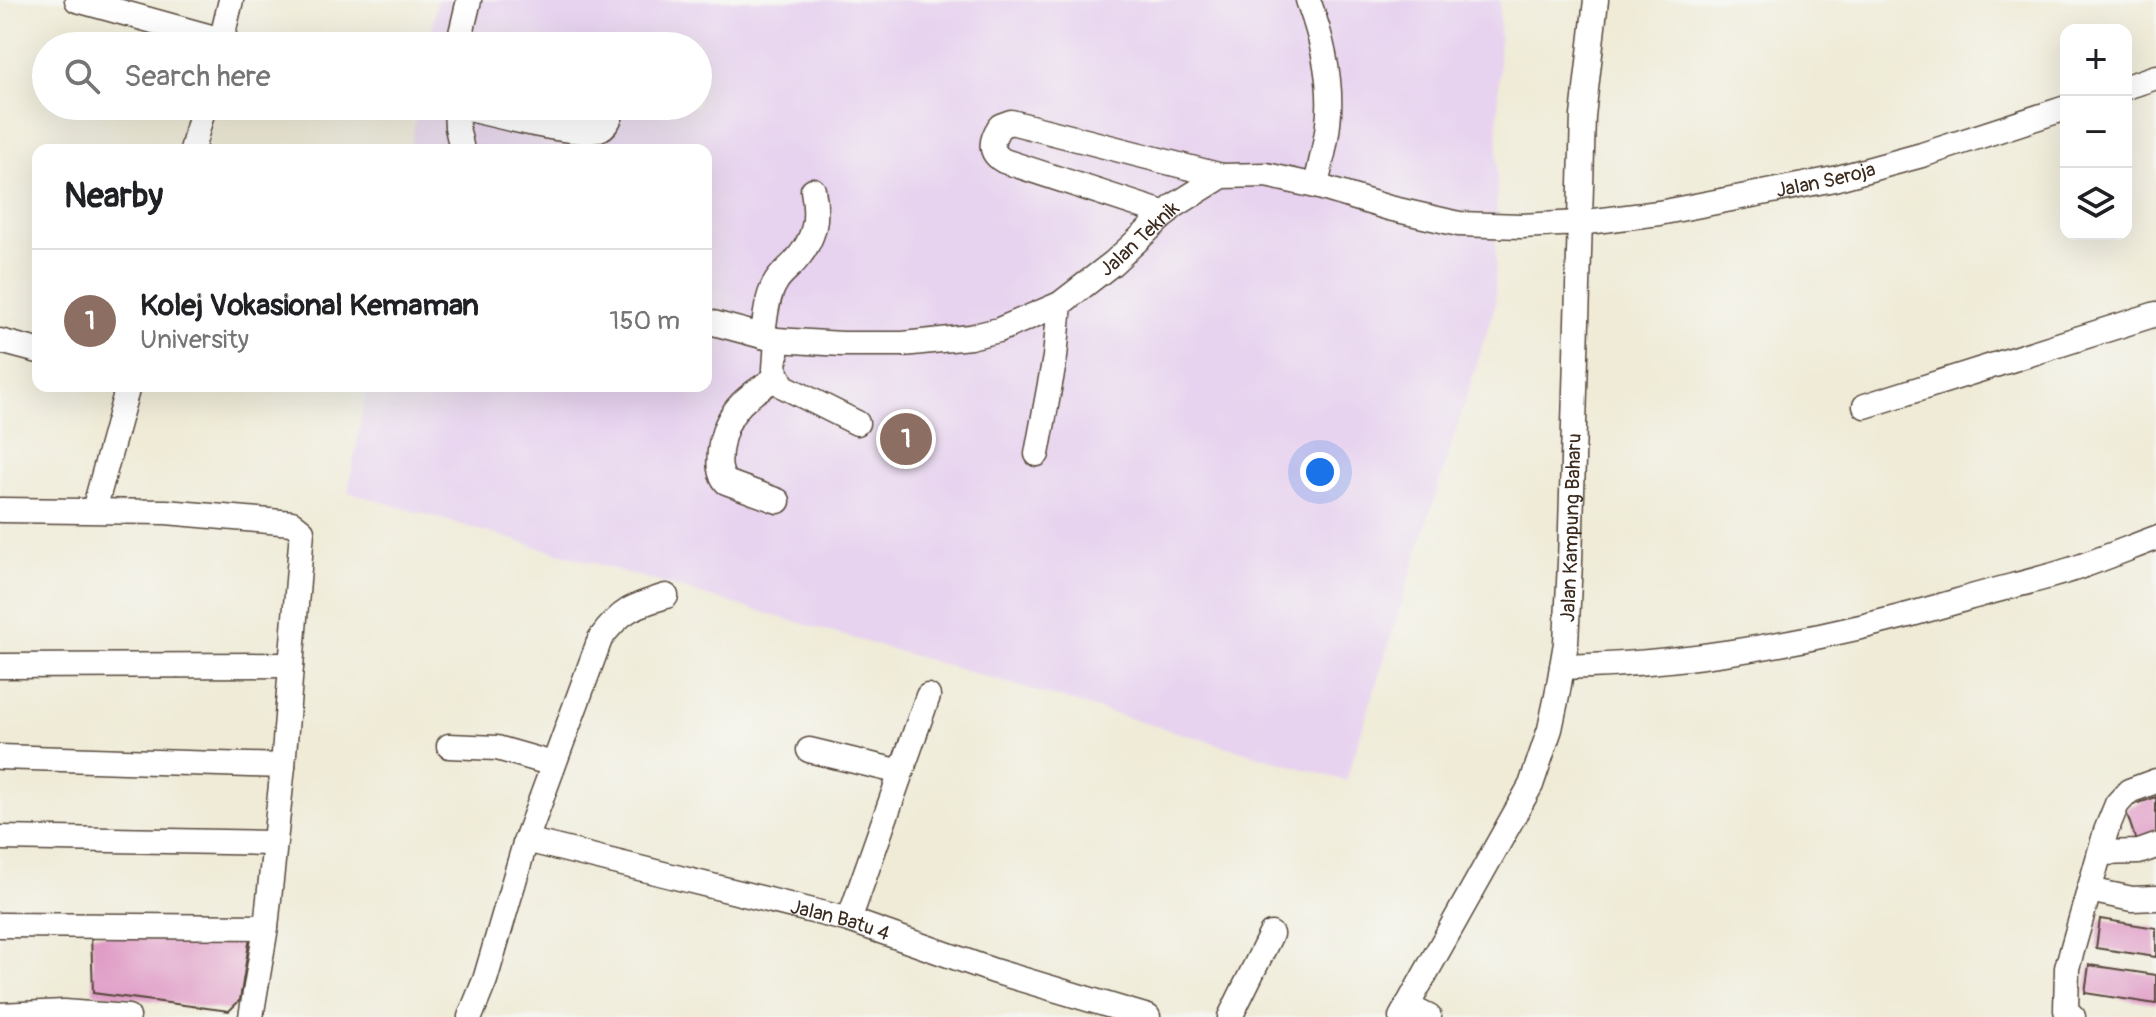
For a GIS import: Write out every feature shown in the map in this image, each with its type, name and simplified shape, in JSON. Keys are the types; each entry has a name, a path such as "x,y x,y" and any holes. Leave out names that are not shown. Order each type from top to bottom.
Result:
{"street":[{"path":"77,0 184,32"},
{"path":"224,32 231,0"},
{"path":"461,32 469,0"},
{"path":"1308,0 1323,46 1328,91 1328,122 1316,186"},
{"name":"Jalan Kampung Baharu","path":"1404,1011 1531,785 1550,729 1562,667 1570,562 1583,116 1596,0"},
{"path":"2132,85 2156,77"},
{"name":"Jalan Seroja","path":"1579,223 1674,210 1834,179 1922,155 2060,110"},
{"path":"194,144 200,120"},
{"path":"457,120 461,144"},
{"path":"520,120 575,132 598,130 607,120"},
{"path":"1166,214 1004,161 995,156 993,150 995,134 1000,126 1011,122 1222,176 1266,175 1459,224 1521,226 1579,223"},
{"name":"Jalan Teknik","path":"712,323 770,338 842,344 903,344 970,337 999,330 1060,304 1113,263 1166,214 1222,176"},
{"path":"813,190 816,219 813,236 797,260 775,283 770,338 777,377 783,386 857,423"},
{"path":"1037,454 1051,382 1060,304"},
{"path":"1865,406 2156,314"},
{"path":"0,341 32,349"},
{"path":"777,377 748,396 732,412 722,437 719,468 726,482 778,501"},
{"path":"94,510 126,392"},
{"path":"0,510 166,512 255,519 296,525 304,534 295,600 283,766 266,927 251,1017"},
{"path":"1562,667 1628,666 1802,640 2028,583 2156,538"},
{"path":"470,1017 485,980 526,840 600,639 614,620 631,606 666,596"},
{"path":"0,666 291,665"},
{"path":"849,920 928,696"},
{"path":"449,746 497,748 553,764"},
{"path":"809,750 901,772"},
{"path":"0,757 283,766"},
{"path":"2071,1017 2066,1010 2067,968 2117,804 2129,791 2156,781"},
{"path":"0,838 274,843"},
{"name":"Jalan Batu 4","path":"526,840 849,920 994,971 1148,1017"},
{"path":"2100,853 2139,852 2156,846"},
{"path":"2089,890 2132,899 2156,898"},
{"path":"0,925 266,927"},
{"path":"1230,1017 1271,934"},
{"path":"1404,1011 1429,1017"},
{"path":"0,1015 64,1012 128,1017"}],"shaded area":[{"path":"437,0 1500,0 1495,306 1346,781 348,492 366,392 712,392 712,144 411,144 415,120 712,120 712,32 431,32"}],"building":[{"path":"2156,797 2156,841 2138,847 2125,808"},
{"path":"2100,919 2156,928 2156,957 2096,948"},
{"path":"91,934 250,937 240,1000 229,1011 93,993"},
{"path":"2089,965 2156,975 2156,1004 2085,993"}],"place":[{"name":"Kolej Vokasional Kemaman","path":"906,439"}]}
